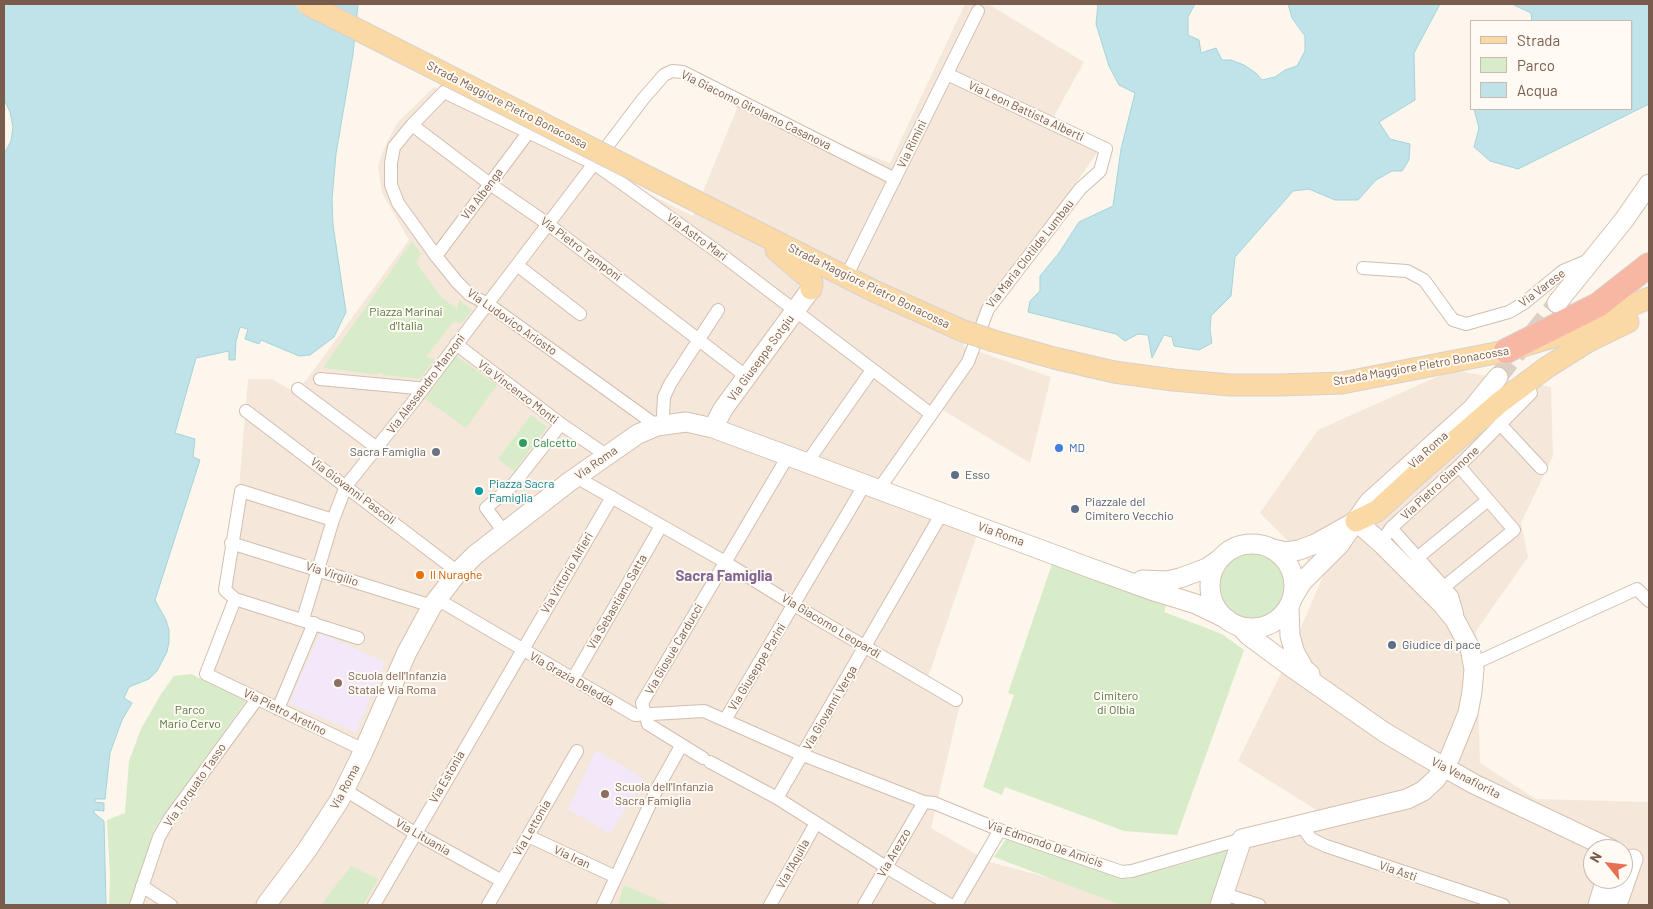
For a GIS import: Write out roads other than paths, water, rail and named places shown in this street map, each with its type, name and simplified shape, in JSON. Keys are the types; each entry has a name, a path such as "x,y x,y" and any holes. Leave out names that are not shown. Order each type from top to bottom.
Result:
{"highway":[{"path":"1506,351 1598,305 1649,265"}],"main road":[{"name":"Strada Maggiore Pietro Bonacossa","path":"307,4 876,292 961,330 1054,358 1114,372 1230,385 1342,382 1506,351 1563,334 1649,298"},
{"path":"1557,303 1624,220 1649,184"},
{"path":"751,229 810,279 812,283 811,289"},
{"name":"Via Giuseppe Sotgiu","path":"713,428 723,409 811,289"},
{"path":"1356,521 1377,511 1499,402 1586,342 1616,329 1639,316 1649,305"},
{"name":"Via Roma","path":"1291,602 1302,582 1339,545 1369,502 1472,409 1498,377"},
{"name":"Via Roma","path":"266,905 318,834 345,790 407,652 434,602 458,572 475,555 576,477 638,434 661,426 686,422 713,428 806,464 1121,578"},
{"path":"1377,511 1376,529 1386,536"},
{"name":"Via Roma","path":"1273,549 1286,552 1299,550 1315,544 1356,521"},
{"name":"Via Edmondo De Amicis","path":"1250,838 1407,799 1423,790 1436,780 1457,741 1468,713 1472,692 1473,664 1470,648 1455,620 1386,536 1356,521"},
{"path":"1250,543 1262,544 1273,549 1284,558 1291,569 1294,583 1291,602 1282,616 1268,624 1251,628 1233,622 1196,604 1121,578 1167,581 1192,575 1206,568 1234,548 1250,543"},
{"path":"1220,559 1214,568 1211,579 1213,601 1219,611 1233,622"},
{"name":"Via Venafiorita","path":"1291,602 1290,636 1295,653 1304,669 1329,692"},
{"name":"Via Venafiorita","path":"1233,622 1266,649 1384,732 1443,768 1590,839"},
{"path":"1228,900 1250,838"},
{"path":"1617,905 1635,860"},
{"path":"1598,905 1603,889"}],"street":[{"name":"Via Rimini","path":"846,277 978,11"},
{"name":"Via Giacomo Girolamo Casanova","path":"595,164 661,77 669,72 678,71 895,179"},
{"name":"Via Leon Battista Alberti","path":"947,74 1106,149"},
{"name":"Via Ludovico Ariosto","path":"444,92 394,147 391,163 392,185 398,203 436,256 470,295 488,304 661,426"},
{"name":"Via Astro Mari","path":"444,92 595,164 718,252 931,414"},
{"name":"Via Pietro Tamponi","path":"412,125 490,184 548,224 747,377"},
{"name":"Via Albenga","path":"436,256 528,133"},
{"name":"Via Maria Clotilde Lumbau","path":"872,487 931,414 968,362 988,309 1076,194 1100,171 1106,149"},
{"name":"Via Alessandro Manzoni","path":"278,709 309,621 318,569 346,486 595,164"},
{"name":"Via Varese","path":"1363,268 1407,271 1424,280 1453,320 1466,324 1509,312 1524,303 1563,271 1594,258"},
{"path":"517,265 580,314"},
{"path":"661,426 664,397 670,384 698,338 718,310"},
{"name":"Via Vincenzo Monti","path":"456,344 561,424 606,455"},
{"path":"806,464 872,370"},
{"path":"320,378 417,388 421,391"},
{"path":"298,389 377,448"},
{"name":"Via Pietro Giannone","path":"1386,536 1531,393"},
{"name":"Via Giovanni Pascoli","path":"246,411 458,572"},
{"path":"504,532 486,508 512,486 561,424"},
{"path":"1500,424 1541,468"},
{"name":"Via Giosuè Carducci","path":"645,715 642,703 788,456"},
{"path":"1444,587 1514,530 1459,466"},
{"name":"Via Giacomo Leopardi","path":"576,477 724,562 956,700"},
{"name":"Via Giuseppe Parini","path":"725,720 794,605 872,487"},
{"path":"333,520 241,491 231,542 225,590 235,600 309,621 358,638"},
{"name":"Via Vittorio Alfieri","path":"523,650 612,497"},
{"path":"1418,558 1488,500"},
{"name":"Via Giovanni Verga","path":"777,798 942,513"},
{"name":"Via Sebastiano Satta","path":"573,679 660,526"},
{"path":"1386,536 1418,558 1452,596 1457,613 1455,620"},
{"name":"Via Virgilio","path":"231,542 434,602"},
{"path":"1473,664 1637,589 1649,601"},
{"name":"Via Pietro Aretino","path":"235,600 206,674 364,750"},
{"name":"Via Grazia Deledda","path":"434,602 523,650 635,715 645,715 648,724 681,746 777,798 950,905"},
{"name":"Via Estonia","path":"374,905 523,650"},
{"name":"Via Torquato Tasso","path":"136,905 159,837 170,818 257,699"},
{"name":"Via Edmondo De Amicis","path":"645,715 704,711 803,755 924,802 934,803 1000,830 1122,872 1132,871 1250,838"},
{"path":"603,905 657,790 681,746"},
{"name":"Via Lettonia","path":"488,905 577,751"},
{"name":"Via Lituania","path":"345,790 415,833 502,881"},
{"name":"Via Arezzo","path":"864,905 924,802"},
{"name":"Via l'Aquila","path":"770,905 816,823"},
{"name":"Via Asti","path":"1304,824 1306,832 1317,843 1503,905"},
{"path":"956,905 1000,830"},
{"name":"Via Iran","path":"528,836 616,877"},
{"path":"142,886 171,905"},
{"path":"610,889 612,905"},
{"path":"1228,900 1259,905"}],"water":[{"path":"4,4 358,4 353,54 336,154 332,199 333,225 346,312 334,337 310,355 299,356 261,340 259,344 245,339 248,329 240,327 236,341 235,360 229,360 229,351 196,358 175,433 195,439 193,457 200,460 155,600 166,620 169,630 167,652 157,671 149,679 129,687 124,698 132,703 122,720 110,753 105,799 95,799 95,802 104,803 104,811 94,810 94,813 104,821 106,905 4,905 4,154 11,141 13,127 10,112 4,99"},
{"path":"1098,4 1195,4 1188,17 1188,35 1199,40 1201,53 1216,48 1222,60 1231,60 1244,65 1256,73 1262,80 1275,77 1285,70 1297,66 1305,51 1305,36 1292,18 1288,4 1440,4 1414,53 1415,100 1379,122 1390,139 1410,144 1409,160 1402,171 1392,171 1376,180 1358,200 1335,200 1309,189 1293,191 1235,257 1231,296 1211,316 1210,330 1212,343 1199,350 1174,346 1172,337 1164,335 1152,358 1148,335 1138,334 1125,341 1116,334 1028,312 1030,301 1040,291 1040,276 1059,253 1079,222 1113,206 1121,149 1135,93 1119,85 1109,66 1096,24"},
{"path":"1512,4 1649,4 1649,104 1518,169 1490,161 1474,147 1479,128 1474,110 1633,110 1633,20 1532,20 1531,13"}],"tunnel":[{"path":"1498,377 1557,303"}],"place":[{"name":"Calcetto","path":"523,443"},
{"name":"MD","path":"1059,448"},
{"name":"Sacra Famiglia","path":"436,452"},
{"name":"Esso","path":"955,475"},
{"name":"Piazza Sacra Famiglia","path":"479,491"},
{"name":"Piazzale del Cimitero Vecchio","path":"1075,509"},
{"name":"Il Nuraghe","path":"420,575"},
{"name":"Giudice di pace","path":"1392,645"},
{"name":"Scuola dell'Infanzia Statale Via Roma","path":"338,683"},
{"name":"Scuola dell'Infanzia Sacra Famiglia","path":"605,794"}],"district":[{"name":"Sacra Famiglia","path":"724,576"}],"park label":[{"name":"Piazza Marinai d'Italia","path":"406,319"},
{"name":"Cimitero di Olbia","path":"1116,703"},
{"name":"Parco Mario Cervo","path":"190,717"}]}
